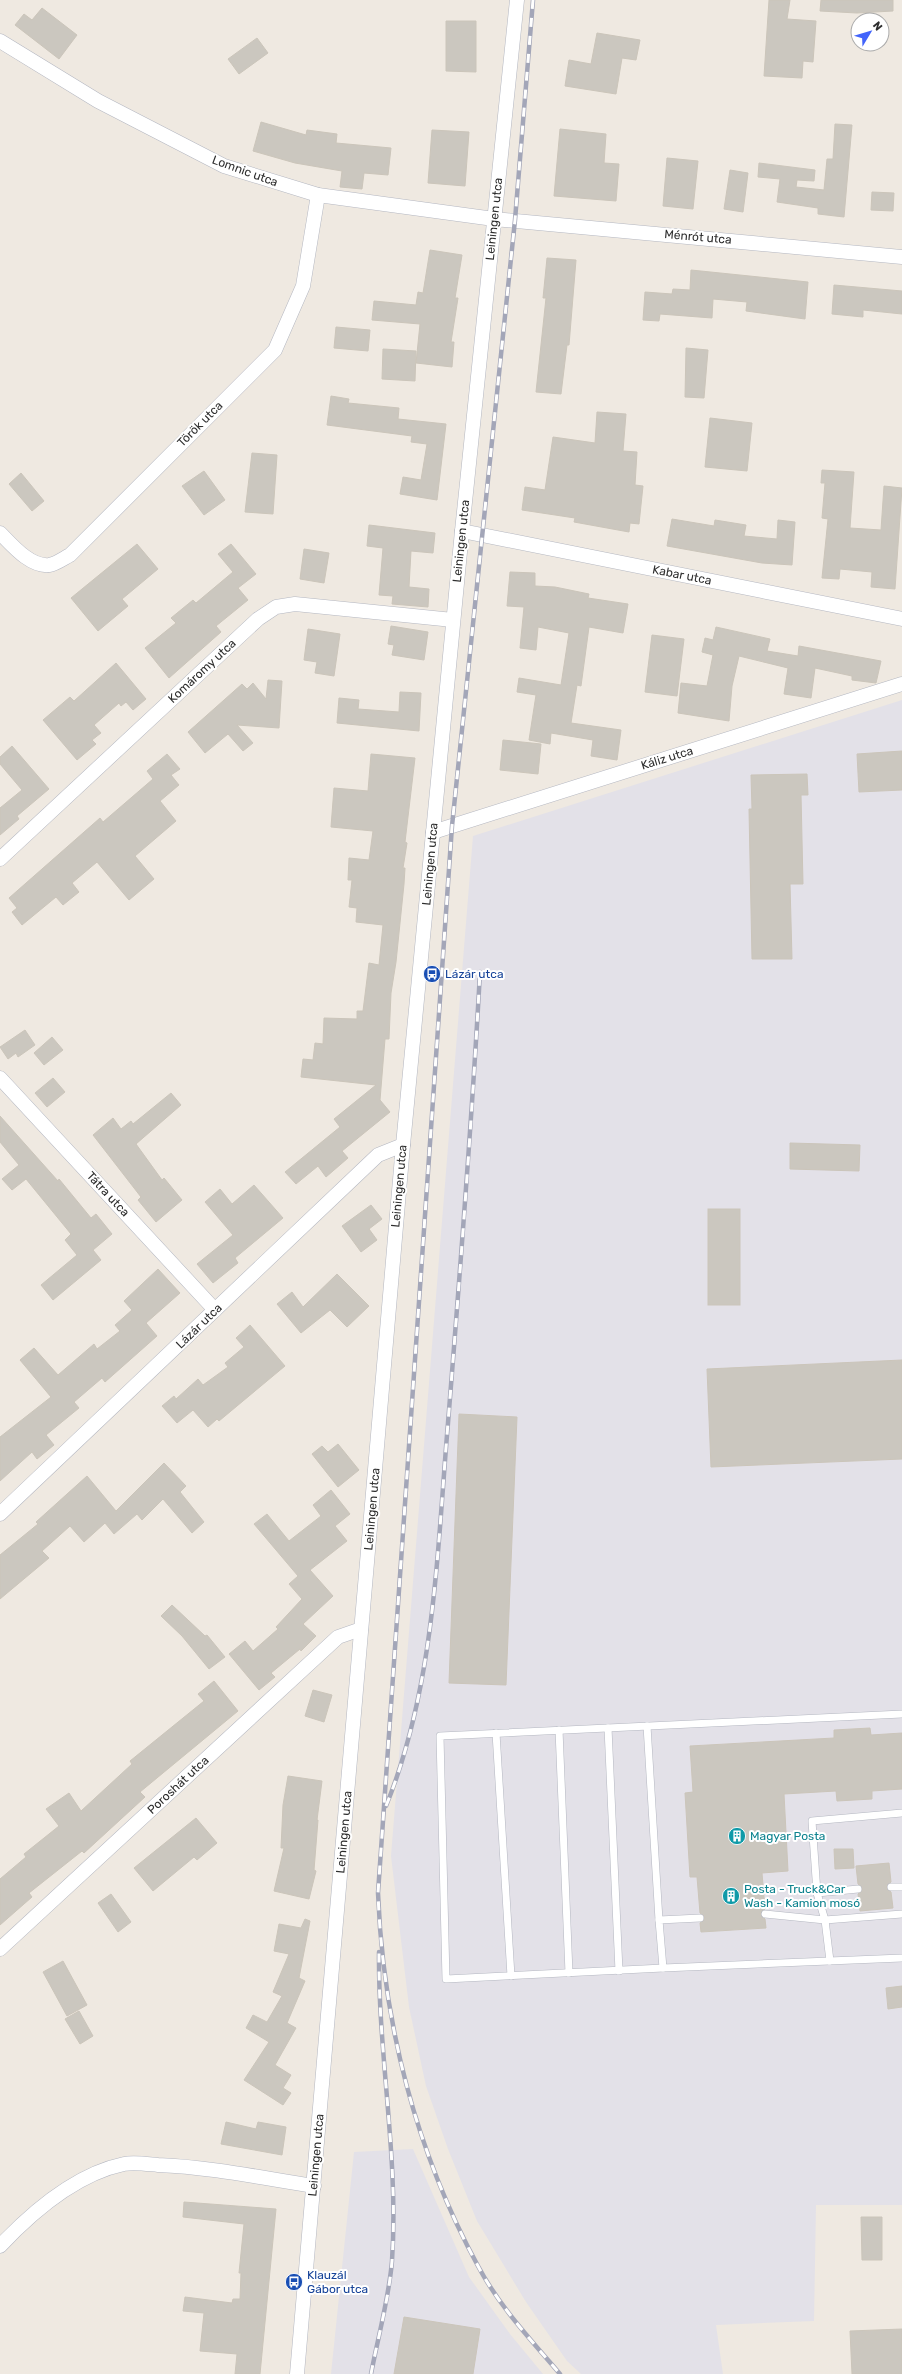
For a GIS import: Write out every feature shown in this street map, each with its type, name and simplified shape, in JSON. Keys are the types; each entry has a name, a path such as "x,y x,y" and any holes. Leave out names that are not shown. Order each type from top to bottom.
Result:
{"street":[{"name":"Leiningen utca","path":"297,2374 403,1145 453,620 517,0"},
{"name":"Lomnic utca","path":"0,41 98,102 224,166 318,195 494,218"},
{"name":"Török utca","path":"0,532 16,549 35,561 50,565 70,555 275,350 303,286 318,195"},
{"name":"Ménrót utca","path":"494,218 902,256"},
{"name":"Kabar utca","path":"462,531 902,619"},
{"name":"Komáromy utca","path":"0,859 252,624 276,607 295,604 453,620"},
{"name":"Káliz utca","path":"433,832 902,684"},
{"name":"Tátra utca","path":"0,1078 215,1310"},
{"name":"Lázár utca","path":"0,1514 378,1155 403,1145"},
{"name":"Poroshát utca","path":"0,1950 338,1637 362,1629"},
{"path":"0,2246 14,2231 60,2193 95,2172 126,2164 176,2166 314,2186"}],"lane":[{"path":"902,1714 440,1736 446,1979 830,1960 902,1958"},
{"path":"647,1726 663,1968"},
{"path":"608,1728 619,1970"},
{"path":"559,1730 569,1973"},
{"path":"496,1733 511,1976"},
{"path":"830,1960 825,1920 817,1893 812,1821 902,1813"},
{"path":"891,1887 902,1887"},
{"path":"817,1893 858,1889"},
{"path":"765,1914 825,1920 902,1914"},
{"path":"659,1920 700,1918"}],"shaded area":[{"path":"902,700 902,2205 816,2205 814,2321 716,2325 723,2374 581,2374 567,2361 526,2302 477,2221 448,2149 426,2086 409,2007 391,1856 473,836"},
{"path":"413,2149 469,2277 510,2334 543,2374 331,2374 354,2152"}],"building":[{"path":"769,0 790,0 787,19 816,21 813,62 803,61 802,78 764,76"},
{"path":"821,0 893,0 893,11 850,13 820,11"},
{"path":"42,8 77,35 59,59 15,25 24,14 32,20"},
{"path":"446,21 476,21 476,72 446,71"},
{"path":"597,33 640,40 636,60 622,58 616,94 565,86 569,60 591,64"},
{"path":"257,38 268,53 239,74 228,59"},
{"path":"261,122 306,135 307,130 337,134 336,143 391,148 388,175 364,173 362,189 340,187 342,171 295,163 253,151"},
{"path":"835,124 852,125 844,217 818,214 818,208 777,202 780,179 758,177 759,163 815,170 814,181 797,180 796,187 824,190 827,159 833,159"},
{"path":"560,129 606,134 604,163 619,164 616,201 554,196"},
{"path":"432,130 469,132 465,186 428,183"},
{"path":"667,158 698,161 693,209 663,206"},
{"path":"730,170 748,173 743,212 724,209"},
{"path":"872,192 894,193 893,211 871,210"},
{"path":"430,250 462,255 455,298 458,298 451,342 454,342 452,367 416,363 420,324 372,320 374,301 416,305 418,292 423,293"},
{"path":"547,258 576,260 569,345 567,345 561,394 536,392 546,298 543,298"},
{"path":"691,270 808,282 805,319 746,311 747,302 713,299 712,318 660,314 659,321 643,320 645,292 672,294 673,289 690,290"},
{"path":"834,285 902,291 902,314 863,310 863,317 832,314"},
{"path":"336,327 370,330 368,351 334,348"},
{"path":"686,348 708,350 704,398 685,397"},
{"path":"383,349 416,351 415,381 382,379"},
{"path":"331,396 349,399 348,403 399,408 398,419 446,424 437,500 400,494 403,477 421,480 427,444 411,442 412,436 327,425"},
{"path":"597,412 626,414 623,451 637,452 635,485 643,486 639,524 630,523 629,532 574,522 575,518 522,510 525,487 545,490 553,437 595,443"},
{"path":"710,418 752,423 747,471 705,467"},
{"path":"252,453 277,455 273,514 245,512"},
{"path":"822,470 854,472 850,528 881,530 884,486 902,488 895,589 871,587 872,572 840,569 839,579 822,578 828,519 822,518 825,483 821,483"},
{"path":"204,471 225,500 204,515 182,486"},
{"path":"21,473 44,501 32,511 9,484"},
{"path":"672,519 714,526 715,520 746,525 744,536 777,539 778,520 795,522 792,565 762,563 667,546"},
{"path":"369,525 435,533 433,553 411,551 409,587 429,589 428,607 392,604 393,596 379,595 383,548 367,546"},
{"path":"137,544 158,569 122,599 128,606 98,631 71,598"},
{"path":"231,544 256,574 238,588 248,600 216,626 221,632 169,678 145,648 176,623 171,618 193,600 196,603 233,572 218,554"},
{"path":"304,549 329,553 324,583 300,579"},
{"path":"510,572 535,573 535,586 555,587 589,594 588,598 628,604 623,633 589,627 581,686 577,685 571,723 621,730 617,760 591,756 593,740 551,733 550,744 529,740 536,695 517,692 519,678 561,685 569,633 538,627 536,650 520,648 524,607 507,606"},
{"path":"391,626 428,632 424,660 392,655 394,645 388,644"},
{"path":"716,627 770,639 767,651 798,656 799,646 881,661 876,683 852,680 852,676 815,668 811,698 784,694 788,668 739,656 732,686 729,721 678,713 681,683 707,686 713,655 702,652 705,638 713,640"},
{"path":"308,629 340,634 334,676 315,673 317,662 304,660"},
{"path":"652,635 684,639 677,696 645,692"},
{"path":"116,663 146,699 133,710 126,702 121,706 119,703 94,725 101,733 92,740 96,744 77,760 43,720 70,697 74,701"},
{"path":"268,680 282,681 279,728 237,725 253,743 243,751 228,734 205,753 188,732 242,684 247,689 253,683 266,699"},
{"path":"400,692 421,693 419,731 337,723 339,698 359,700 358,709 399,712"},
{"path":"503,740 541,744 538,774 500,770"},
{"path":"12,746 49,789 17,816 19,819 0,835 0,808 22,790 0,764 0,757"},
{"path":"902,751 902,790 859,792 857,754"},
{"path":"167,754 180,769 171,775 179,785 160,801 176,821 135,856 154,879 129,900 97,862 72,883 79,892 63,905 56,897 22,925 12,912 17,908 9,898 100,818 103,822 153,779 147,771"},
{"path":"371,754 415,758 405,842 407,843 403,868 405,868 404,884 396,962 391,993 389,1039 385,1039 380,1100 390,1112 342,1151 348,1158 326,1177 318,1166 296,1184 285,1172 340,1127 334,1119 376,1085 301,1077 303,1059 313,1060 315,1043 323,1044 324,1018 357,1019 357,1011 363,1011 369,963 379,965 383,925 356,922 357,908 349,907 352,880 348,880 349,858 369,860 373,831 331,827 334,788 368,791"},
{"path":"807,774 808,795 801,795 803,884 790,884 792,959 752,959 749,809 752,809 751,775"},
{"path":"25,1030 35,1045 18,1057 16,1053 8,1059 0,1047"},
{"path":"52,1037 63,1050 44,1065 34,1053"},
{"path":"53,1078 65,1092 47,1107 35,1093"},
{"path":"171,1093 181,1105 136,1144 162,1180 164,1178 182,1200 156,1222 138,1200 141,1197 93,1135 113,1118 121,1129 131,1121 133,1124"},
{"path":"0,1116 58,1181 59,1179 91,1218 96,1214 112,1234 93,1250 101,1260 53,1300 41,1285 77,1255 65,1240 71,1234 26,1179 12,1190 2,1179 19,1165 0,1142"},
{"path":"790,1143 860,1145 859,1171 790,1169"},
{"path":"254,1185 283,1218 235,1258 238,1263 213,1283 197,1264 233,1235 205,1202 220,1189 232,1204"},
{"path":"371,1205 382,1219 369,1229 377,1240 361,1252 342,1226"},
{"path":"708,1209 740,1209 740,1305 708,1305"},
{"path":"158,1269 180,1293 146,1323 157,1336 105,1382 102,1378 74,1402 79,1408 46,1435 54,1445 37,1459 32,1452 0,1481 0,1437 51,1397 20,1360 34,1348 58,1375 94,1344 97,1349 120,1331 115,1325 132,1310 124,1301"},
{"path":"337,1274 369,1306 347,1327 330,1310 301,1333 277,1304 292,1292 303,1307"},
{"path":"250,1325 285,1366 219,1421 217,1419 208,1427 193,1410 177,1423 162,1406 174,1396 176,1399 198,1379 203,1385 228,1367 225,1363 244,1347 236,1338"},
{"path":"902,1360 902,1459 711,1467 707,1369"},
{"path":"459,1414 517,1417 506,1685 449,1683"},
{"path":"338,1444 359,1470 338,1487 312,1454 322,1446 328,1452"},
{"path":"164,1463 186,1486 180,1492 204,1522 192,1533 163,1499 142,1520 137,1514 114,1534 105,1523 84,1542 70,1526 42,1551 49,1558 0,1599 0,1555 38,1524 36,1522 87,1476 116,1511"},
{"path":"331,1490 350,1514 335,1526 347,1541 310,1570 333,1596 303,1624 316,1636 301,1651 300,1649 271,1673 275,1677 259,1690 229,1654 245,1641 253,1651 278,1629 276,1627 302,1599 289,1584 298,1576 254,1524 267,1514 289,1541 321,1516 313,1505"},
{"path":"172,1605 205,1636 207,1635 225,1657 209,1669 182,1636 161,1616"},
{"path":"214,1681 238,1711 140,1792 145,1797 84,1853 82,1851 29,1893 32,1897 0,1925 0,1879 26,1857 24,1854 59,1826 46,1809 69,1793 81,1811 132,1764 130,1761 204,1701 198,1694"},
{"path":"313,1690 332,1695 324,1722 305,1716"},
{"name":"Magyar Posta","path":"870,1728 871,1735 902,1733 902,1789 872,1791 872,1799 837,1801 836,1791 784,1794 788,1871 762,1873 765,1909 760,1914 765,1919 766,1928 701,1932 700,1923 705,1917 700,1913 697,1877 690,1877 685,1793 693,1792 690,1746 834,1738 834,1730"},
{"path":"288,1776 322,1781 317,1820 314,1870 316,1871 309,1899 274,1891 284,1848 281,1848 283,1805"},
{"path":"196,1818 217,1843 197,1860 194,1857 153,1891 134,1868"},
{"path":"834,1849 853,1849 854,1868 835,1869"},
{"path":"889,1863 891,1882 886,1887 891,1892 893,1908 860,1911 858,1894 863,1889 858,1884 856,1866"},
{"path":"111,1894 131,1922 118,1932 98,1903"},
{"path":"305,1919 310,1921 299,1978 305,1981 287,2023 296,2028 275,2065 291,2075 283,2088 291,2093 283,2105 244,2080 269,2042 246,2028 253,2015 267,2022 282,1996 273,1992 289,1954 274,1951 279,1924 301,1928"},
{"path":"63,1961 87,2005 67,2016 43,1972"},
{"path":"902,1986 902,2007 888,2009 886,1988"},
{"path":"79,2011 93,2036 80,2044 65,2019"},
{"path":"226,2122 256,2129 258,2122 286,2127 282,2155 221,2144"},
{"path":"184,2202 276,2209 260,2374 235,2374 237,2354 200,2351 204,2313 183,2311 185,2297 232,2303 233,2299 240,2299 241,2273 239,2273 244,2224 183,2217"},
{"path":"861,2217 882,2217 882,2260 862,2260"},
{"path":"404,2317 480,2329 473,2374 394,2374"},
{"path":"902,2329 902,2374 852,2374 850,2331"}],"railway":[{"path":"533,0 515,220 452,826 378,1893 381,1942 395,2038 420,2132 437,2178 456,2223 486,2281 516,2322 560,2374"},
{"path":"386,1806 402,1760 415,1713 431,1618 441,1520 480,972"},
{"path":"371,2374 391,2275 393,2222 393,2183 382,2030 379,1952"}],"place":[{"name":"Lázár utca","path":"432,974"},
{"name":"Magyar Posta","path":"737,1836"},
{"name":"Posta - Truck&Car Wash - Kamion mosó","path":"731,1896"},
{"name":"Klauzál Gábor utca","path":"294,2282"}]}
